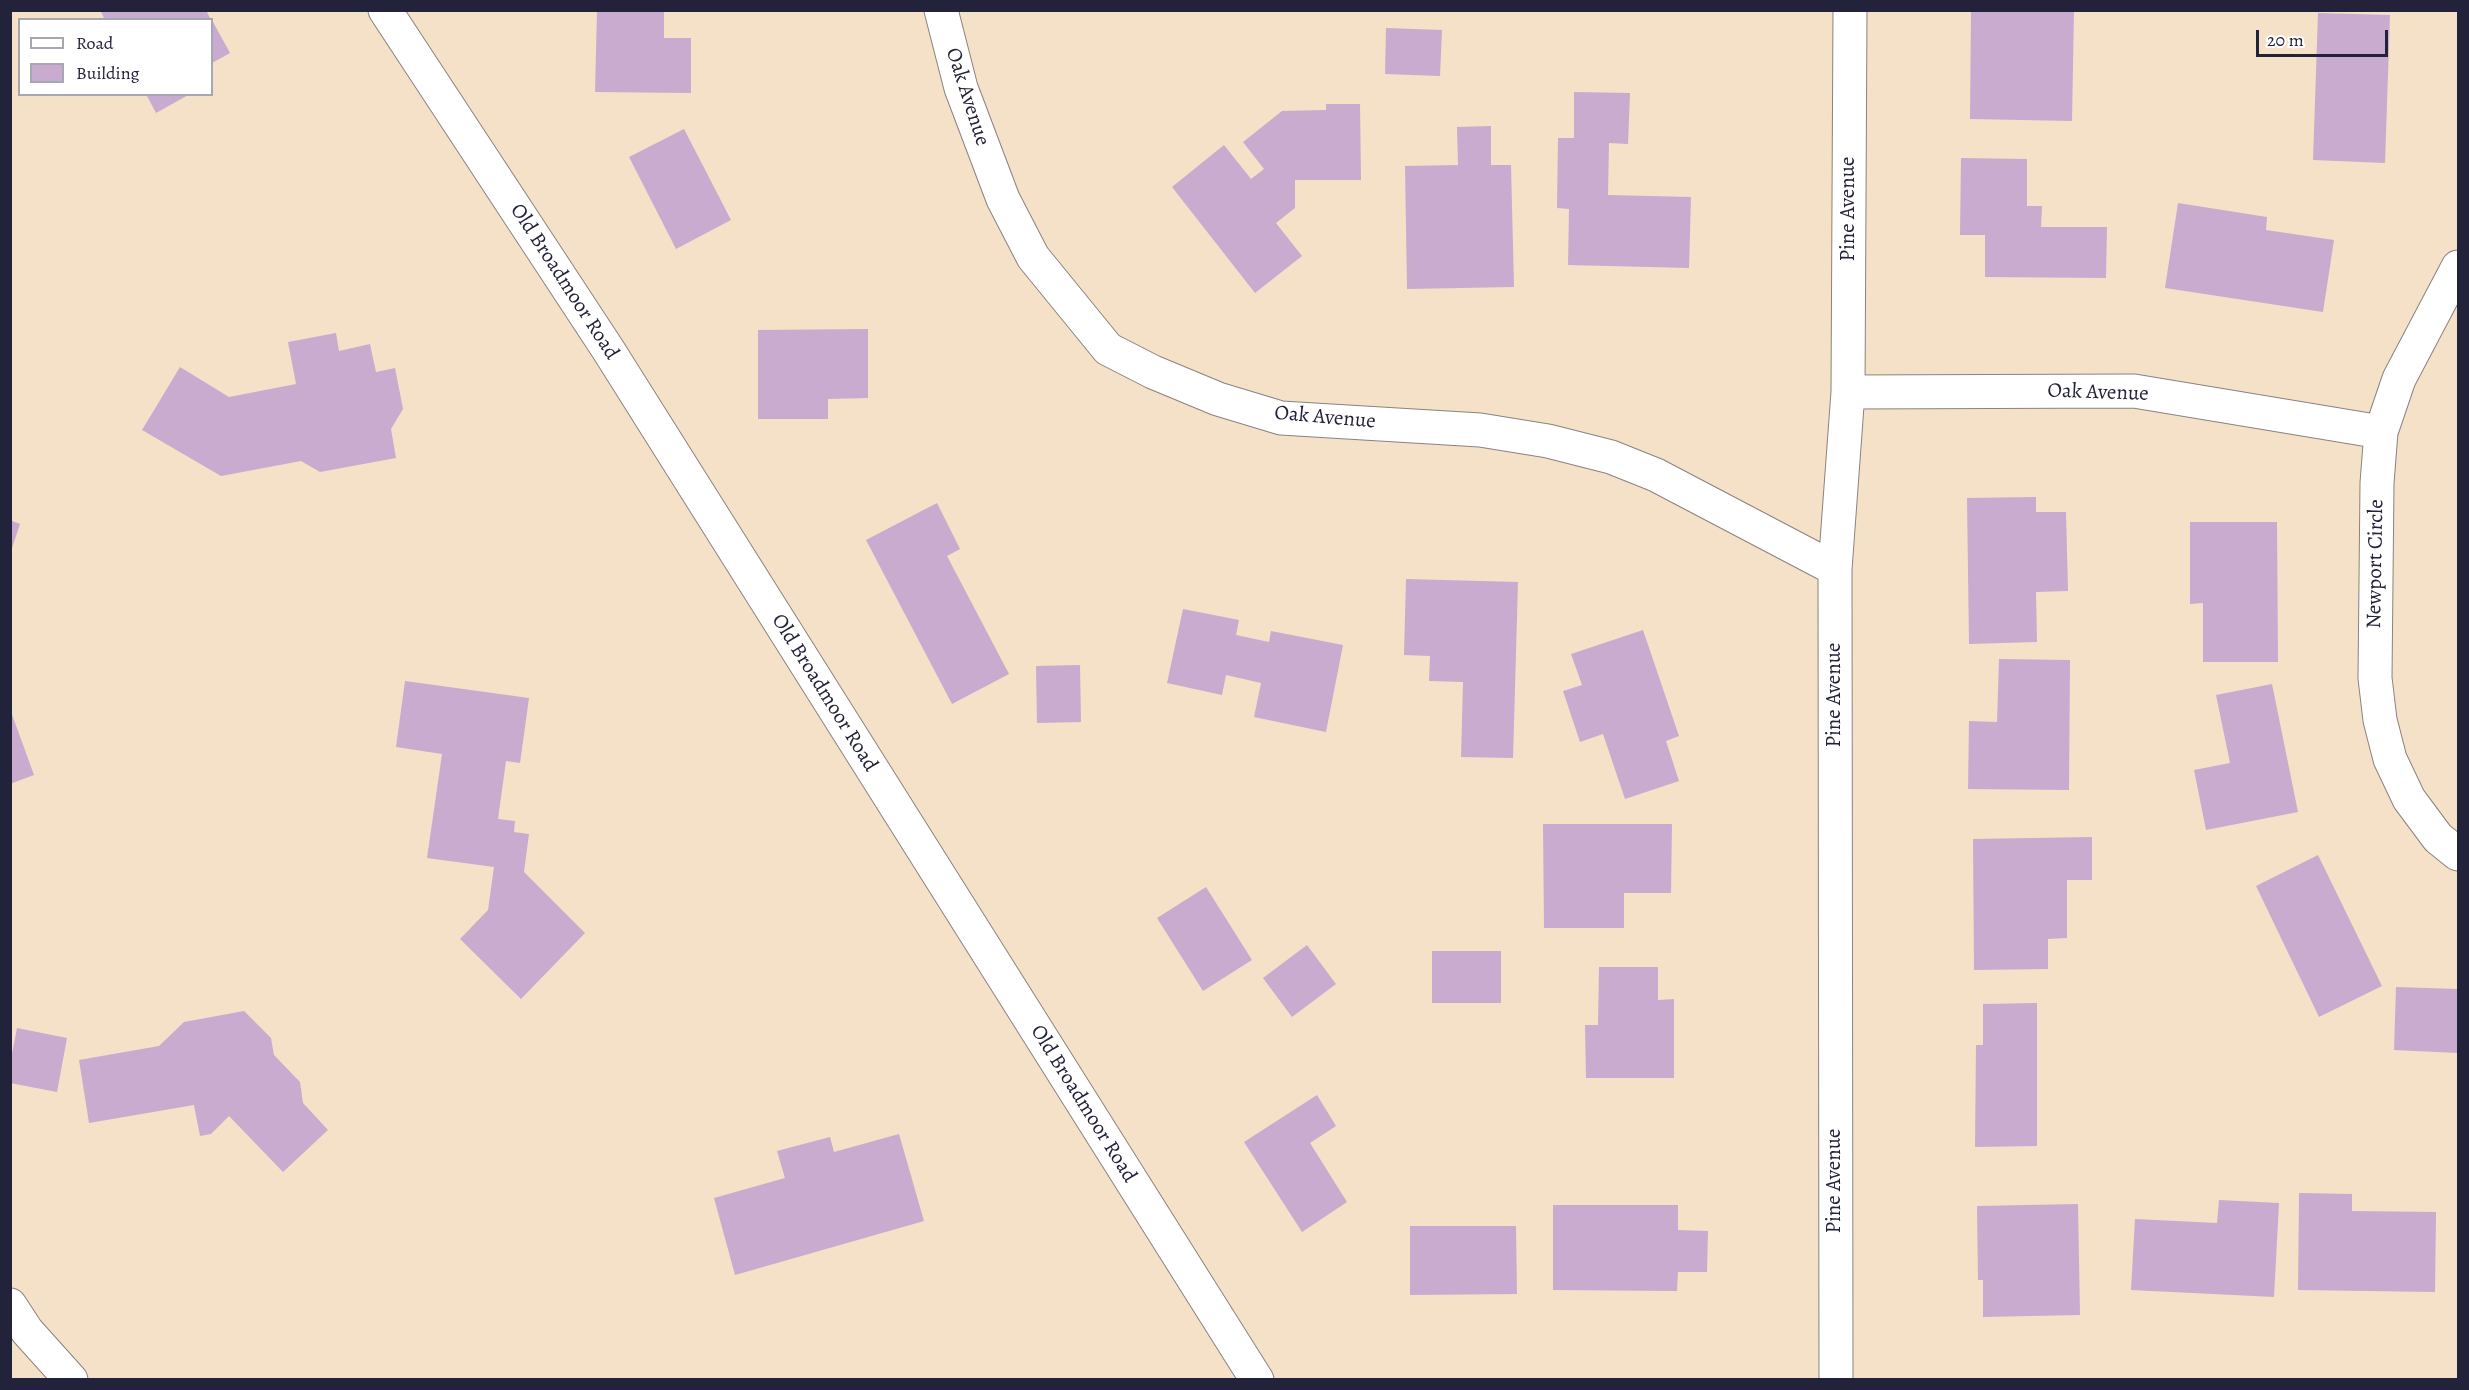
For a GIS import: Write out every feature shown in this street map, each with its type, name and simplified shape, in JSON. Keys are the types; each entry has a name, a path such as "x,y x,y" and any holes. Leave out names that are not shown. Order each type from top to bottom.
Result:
{"street":[{"name":"Old Broadmoor Road","path":"385,10 609,351 1257,1380"},
{"name":"Oak Avenue","path":"941,10 961,88 1003,199 1033,256 1108,349 1153,372 1218,399 1281,417 1480,430 1548,441 1611,457 1656,475 1835,570"},
{"name":"Pine Avenue","path":"1836,1380 1835,570 1848,392 1850,10"},
{"name":"Newport Circle","path":"2458,267 2399,378 2381,432 2377,483 2375,678 2380,720 2390,759 2409,799 2438,838 2458,854"},
{"name":"Oak Avenue","path":"1848,392 2134,391 2381,432"},
{"path":"10,1305 27,1331 71,1380"}],"building":[{"path":"100,10 206,10 210,18 104,18"},
{"path":"597,10 664,10 664,38 691,38 691,93 595,92"},
{"path":"1971,10 2074,10 2072,121 1970,119"},
{"path":"2318,13 2390,15 2385,163 2313,160"},
{"path":"213,22 230,53 213,62"},
{"path":"1386,28 1442,30 1440,76 1385,74"},
{"path":"1574,92 1630,93 1628,144 1609,143 1608,195 1691,197 1689,268 1568,265 1569,209 1557,208 1558,138 1574,138"},
{"path":"147,96 186,96 156,113"},
{"path":"1326,104 1360,104 1361,180 1295,180 1295,208 1276,223 1302,256 1255,293 1172,187 1224,145 1251,179 1264,169 1243,142 1282,111 1326,110"},
{"path":"1491,126 1491,165 1511,165 1514,287 1407,289 1405,166 1458,165 1457,127"},
{"path":"684,129 731,220 676,249 629,157"},
{"path":"1961,158 2027,159 2027,206 2042,206 2041,227 2107,227 2106,278 1985,277 1985,235 1960,235"},
{"path":"2178,203 2267,217 2266,230 2334,240 2323,312 2165,288"},
{"path":"868,329 868,398 828,399 828,419 758,419 758,330"},
{"path":"336,333 339,351 370,344 376,372 395,368 403,409 391,429 396,458 320,472 301,461 221,476 142,430 180,367 229,397 296,384 288,342"},
{"path":"2036,497 2036,512 2066,512 2068,591 2036,592 2037,642 1969,644 1967,498"},
{"path":"937,503 960,549 947,556 1009,674 952,704 866,540"},
{"path":"10,520 20,524 11,551 10,551"},
{"path":"2190,522 2277,522 2278,662 2203,662 2203,603 2190,604"},
{"path":"1406,579 1518,582 1513,758 1461,757 1463,682 1429,681 1430,656 1404,655"},
{"path":"1183,609 1239,620 1236,635 1269,642 1271,631 1343,645 1326,732 1254,717 1261,683 1226,675 1222,695 1167,683"},
{"path":"1643,630 1679,736 1666,741 1679,781 1625,799 1603,734 1580,742 1563,691 1582,685 1571,654"},
{"path":"1999,659 2070,660 2069,790 1968,789 1969,721 1997,722"},
{"path":"1080,665 1081,722 1037,723 1036,666"},
{"path":"405,681 529,698 520,763 506,761 498,819 515,821 514,832 529,834 524,872 585,933 521,999 460,939 488,910 494,867 427,858 442,754 396,747"},
{"path":"2272,684 2298,812 2206,830 2194,770 2230,763 2216,695"},
{"path":"10,709 34,775 10,784"},
{"path":"1543,824 1672,824 1671,893 1624,893 1624,928 1544,928"},
{"path":"2092,837 2092,880 2067,880 2067,938 2048,939 2048,969 1974,970 1973,839"},
{"path":"2318,855 2382,986 2319,1017 2256,886"},
{"path":"1206,887 1252,960 1203,991 1157,918"},
{"path":"1307,945 1336,984 1292,1017 1263,978"},
{"path":"1432,951 1501,951 1501,1003 1432,1003"},
{"path":"1599,967 1658,967 1658,1000 1674,999 1674,1078 1586,1078 1585,1025 1598,1025"},
{"path":"2396,987 2458,989 2458,1053 2394,1050"},
{"path":"2037,1003 2037,1146 1975,1147 1976,1045 1983,1045 1983,1004"},
{"path":"244,1011 271,1038 274,1055 300,1082 303,1103 328,1130 283,1172 229,1116 211,1134 200,1136 194,1105 89,1123 79,1060 159,1046 184,1022"},
{"path":"17,1028 67,1038 57,1092 10,1083 10,1064"},
{"path":"1317,1095 1336,1126 1310,1143 1347,1202 1302,1232 1244,1142"},
{"path":"899,1134 924,1221 735,1275 714,1198 785,1178 777,1151 830,1137 834,1152"},
{"path":"2299,1193 2352,1194 2352,1211 2436,1212 2435,1292 2298,1290"},
{"path":"2219,1200 2279,1203 2274,1297 2131,1290 2135,1219 2217,1223"},
{"path":"2078,1204 2080,1315 1983,1317 1983,1280 1978,1280 1977,1206"},
{"path":"1553,1205 1678,1205 1678,1230 1708,1231 1707,1272 1678,1272 1677,1291 1553,1290"},
{"path":"1410,1226 1516,1226 1517,1294 1410,1295"}]}
